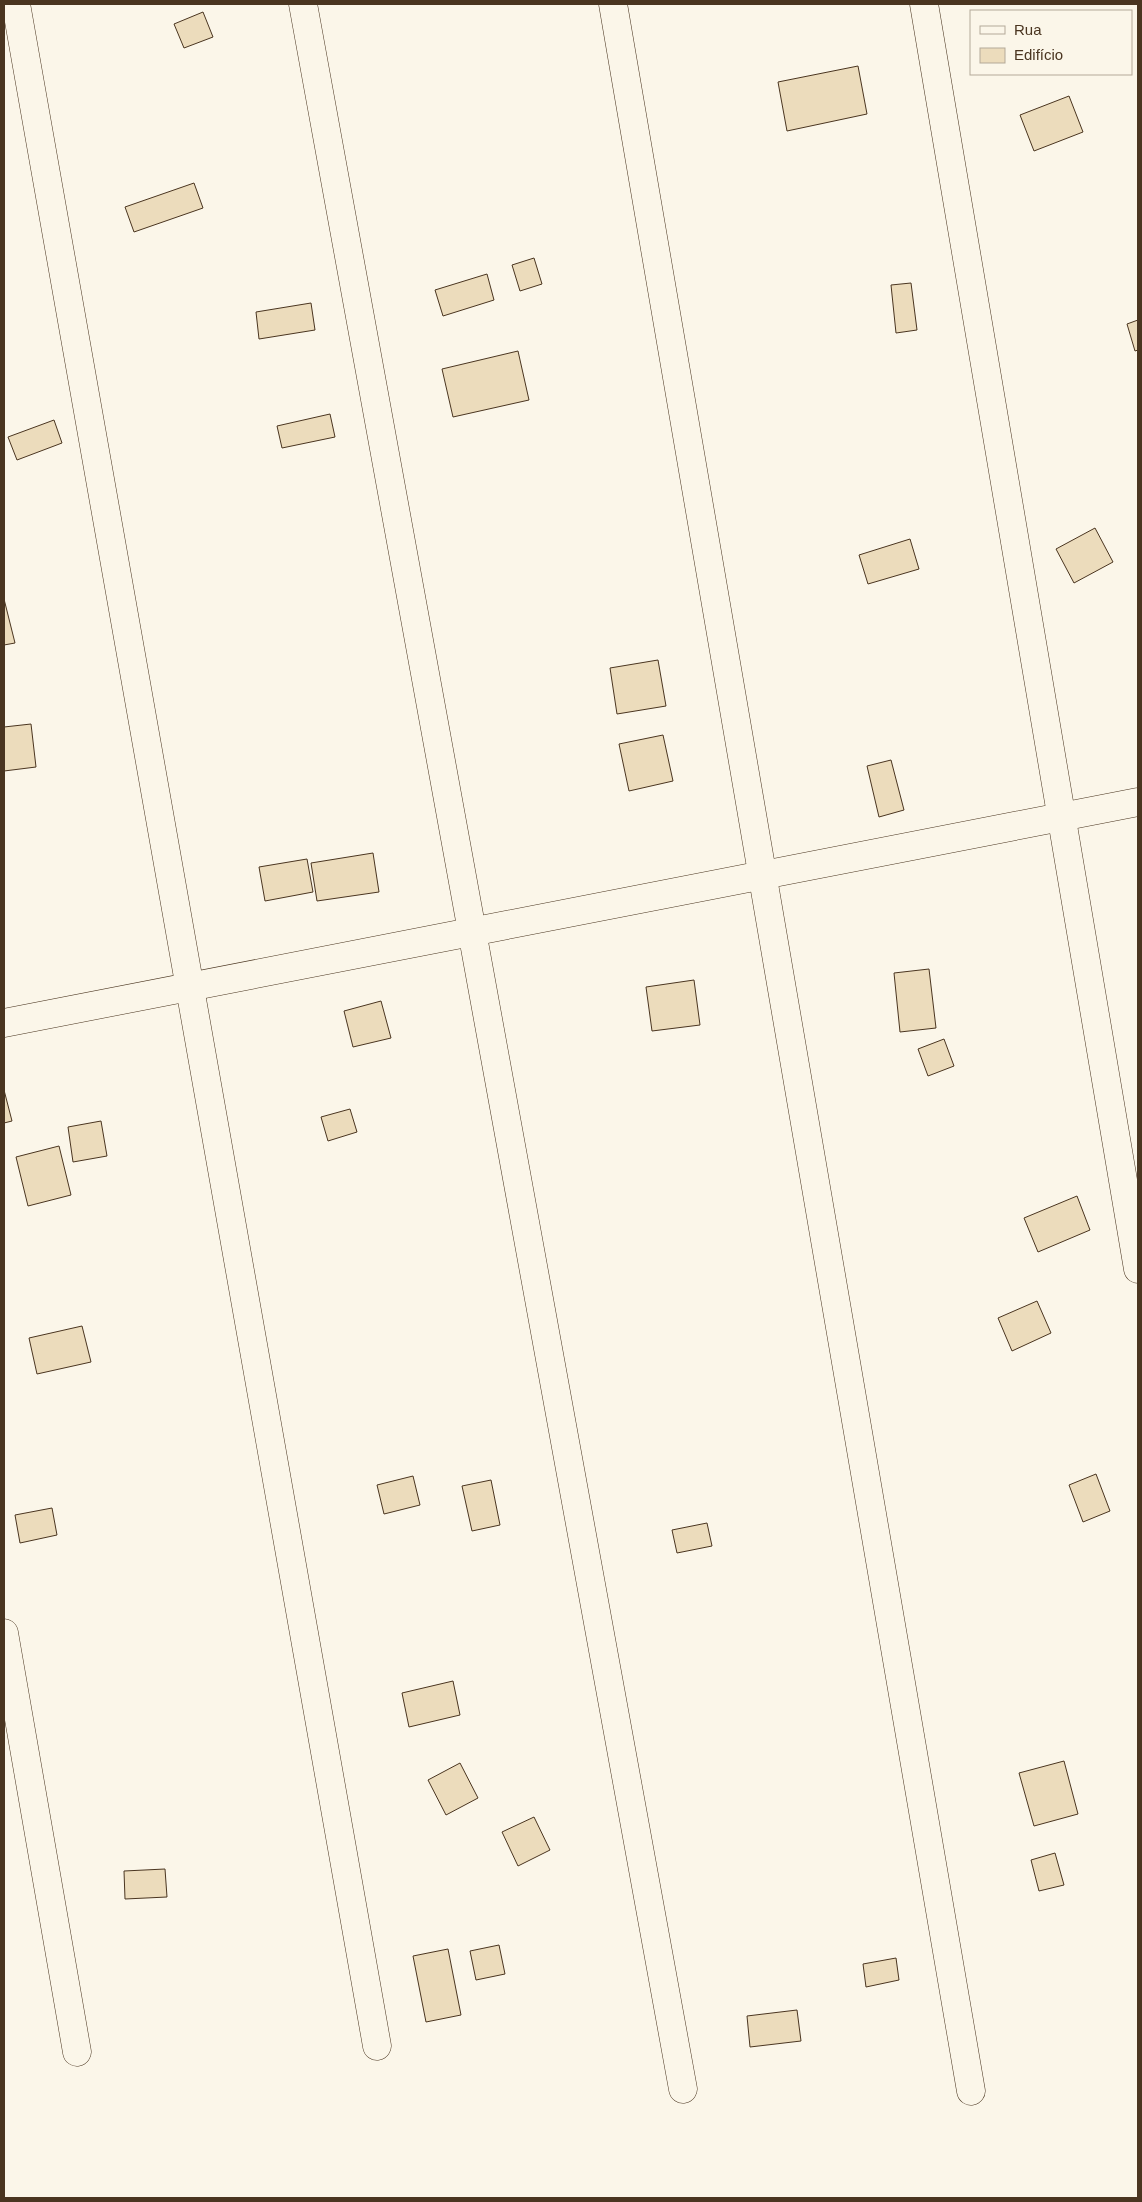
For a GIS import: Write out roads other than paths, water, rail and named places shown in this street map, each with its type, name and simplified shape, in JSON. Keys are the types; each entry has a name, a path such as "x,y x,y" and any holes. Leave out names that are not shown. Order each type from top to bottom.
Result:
{"street":[{"path":"16,4 377,2046"},
{"path":"303,4 683,2089"},
{"path":"613,4 971,2091"},
{"path":"924,4 1138,1269"},
{"path":"4,1023 1138,802"},
{"path":"4,1634 77,2052"}]}
